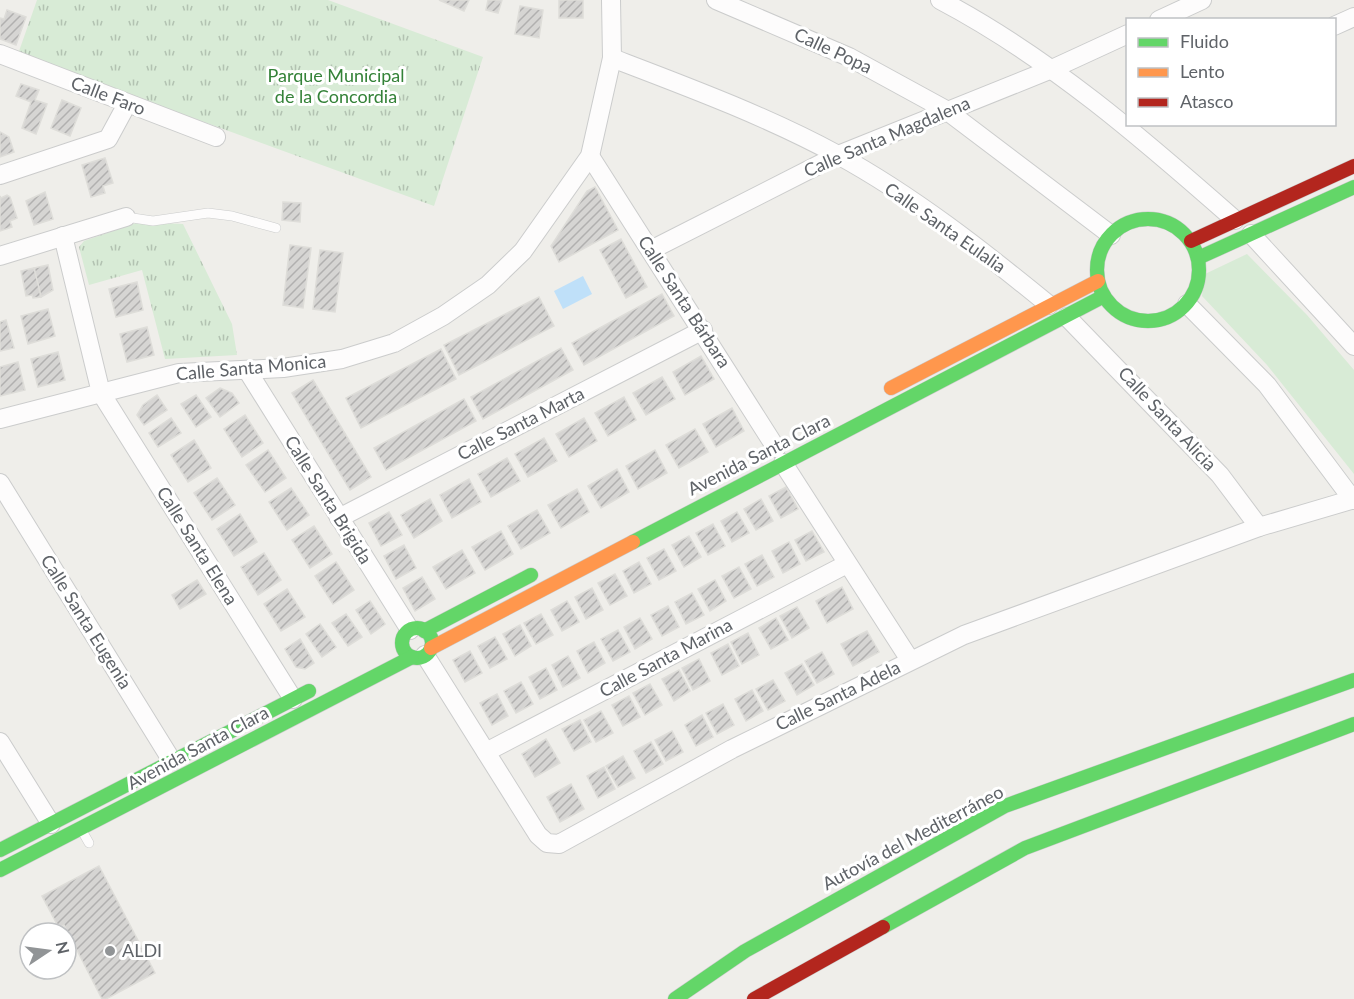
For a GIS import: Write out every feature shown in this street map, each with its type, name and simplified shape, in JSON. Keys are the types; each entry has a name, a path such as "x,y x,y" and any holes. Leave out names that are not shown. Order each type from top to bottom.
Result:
{"main road":[{"path":"1191,241 1354,166"},
{"path":"1198,258 1354,187"},
{"path":"1143,219 1161,220 1178,228 1191,241 1198,258 1199,273 1196,290 1187,304 1173,315 1156,321 1137,320 1116,310 1104,296 1098,281 1097,267 1101,250 1111,235 1121,227 1143,219"},
{"path":"881,393 1098,281"},
{"name":"Avenida Santa Clara","path":"0,870 422,653 778,452 1067,317 1104,296"},
{"path":"407,638 541,570"},
{"path":"407,638 430,638 422,653 405,651 407,638"},
{"name":"Autovía del Mediterráneo","path":"675,999 746,951 1005,806 1354,680"},
{"name":"Avenida Santa Clara","path":"0,850 323,683"},
{"path":"754,999 1025,848 1354,724"}],"street":[{"name":"Calle Santa Monica","path":"0,419 179,373 247,370 342,359 394,343 443,316 488,285 523,251 590,156 612,58 611,0"},
{"name":"Calle Popa","path":"716,0 849,57 946,110 1111,235"},
{"path":"940,0 1052,69 1126,123"},
{"path":"1163,18 1202,0"},
{"path":"1336,26 1354,17"},
{"name":"Calle Santa Magdalena","path":"651,250 838,155 1052,69 1126,35"},
{"name":"Calle Faro","path":"0,54 216,137"},
{"name":"Calle Santa Eulalia","path":"612,58 766,121 838,155 925,210 1049,305"},
{"path":"0,175 108,139 127,104"},
{"path":"1129,126 1235,220"},
{"name":"Calle Santa Bárbara","path":"590,156 703,330 847,564 910,660"},
{"path":"0,256 126,217"},
{"path":"1251,234 1351,338"},
{"name":"Calle Santa Elena","path":"63,236 101,393 293,699"},
{"path":"1187,304 1267,385 1353,500"},
{"name":"Calle Santa Alicia","path":"1067,317 1220,475 1259,527"},
{"name":"Calle Santa Marta","path":"339,518 703,330"},
{"name":"Calle Santa Brigida","path":"247,370 339,518 407,638"},
{"name":"Calle Santa Eugenia","path":"0,483 172,761"},
{"name":"Calle Santa Adela","path":"422,653 538,835 547,843 560,844 732,749 964,635 1259,527 1353,500"},
{"name":"Calle Santa Marina","path":"486,752 847,564"},
{"path":"0,742 51,824"}],"lane":[{"path":"126,217 153,221 208,213 232,216 276,228"},
{"path":"81,829 89,843"}],"green space":[{"name":"Parque Municipal de la Concordia","path":"37,0 328,0 483,57 434,206 18,54"},
{"path":"139,222 183,224 232,324 237,355 165,359 142,270 89,285 79,247 84,241"},
{"path":"1247,254 1307,315 1354,370 1354,474 1267,365 1202,296 1205,274"}],"water":[{"path":"583,276 592,294 563,309 554,291"}],"building":[{"path":"439,0 469,0 464,11"},
{"path":"488,0 502,0 498,13 486,10"},
{"path":"559,0 583,0 583,18 559,18"},
{"path":"520,6 543,10 539,38 515,34"},
{"path":"7,10 26,17 16,45 0,39 0,18 4,19"},
{"path":"21,84 39,90 35,100 47,104 36,134 22,128 31,102 16,96"},
{"path":"62,100 81,108 70,136 51,128"},
{"path":"0,132 9,137 14,152 0,157"},
{"path":"105,158 113,183 103,186 105,193 91,197 82,165"},
{"path":"595,187 618,230 559,262 551,246 587,191"},
{"path":"45,192 53,219 34,225 26,201"},
{"path":"7,195 10,197 17,218 10,221 12,227 0,231 0,196 1,198"},
{"path":"283,202 301,203 300,222 282,220"},
{"path":"621,239 647,287 626,298 600,250"},
{"path":"290,245 311,248 303,308 283,305"},
{"path":"320,250 343,253 335,312 313,309"},
{"path":"48,265 53,290 41,297 34,268"},
{"path":"34,268 41,297 33,298 32,295 26,296 21,271"},
{"path":"137,282 143,310 116,317 109,289"},
{"path":"662,294 674,316 584,365 572,343"},
{"path":"539,297 554,326 459,375 444,345"},
{"path":"48,309 55,336 28,344 21,316"},
{"path":"6,320 14,348 0,351 0,322"},
{"path":"147,327 154,355 127,362 120,334"},
{"path":"561,348 573,370 483,419 471,397"},
{"path":"441,349 456,379 361,428 346,398"},
{"path":"58,352 65,380 38,387 31,359"},
{"path":"701,356 714,379 685,395 673,372"},
{"path":"18,362 25,390 0,396 0,367"},
{"path":"662,377 675,399 646,415 633,393"},
{"path":"313,380 371,477 350,490 292,393"},
{"path":"220,388 232,393 239,403 220,417 206,398"},
{"path":"157,395 167,410 144,425 137,415 143,405"},
{"path":"196,395 211,417 196,427 181,404"},
{"path":"624,397 636,420 608,436 595,413"},
{"path":"464,399 476,421 386,470 374,448"},
{"path":"732,408 744,431 716,447 703,424"},
{"path":"245,415 263,443 242,457 224,429"},
{"path":"171,418 181,433 158,447 149,433"},
{"path":"584,418 597,441 569,457 556,434"},
{"path":"695,429 708,452 679,468 666,445"},
{"path":"544,438 557,461 528,477 515,454"},
{"path":"194,440 211,468 188,482 171,455"},
{"path":"268,450 286,478 265,492 246,465"},
{"path":"655,450 667,473 638,489 626,466"},
{"path":"507,458 520,481 491,497 478,474"},
{"path":"617,469 629,492 601,508 588,486"},
{"path":"217,478 235,505 212,520 194,493"},
{"path":"469,479 481,502 452,518 440,495"},
{"path":"786,487 798,509 781,518 769,496"},
{"path":"291,488 309,515 287,530 269,502"},
{"path":"577,489 589,512 561,528 548,505"},
{"path":"430,499 442,521 414,538 401,515"},
{"path":"761,499 773,521 756,530 744,509"},
{"path":"537,510 550,533 521,549 508,526"},
{"path":"389,512 402,535 381,546 369,523"},
{"path":"737,512 749,533 732,542 721,521"},
{"path":"240,514 257,542 234,556 217,529"},
{"path":"713,524 725,546 708,555 696,533"},
{"path":"314,526 332,554 310,568 292,540"},
{"path":"501,531 513,554 485,570 472,547"},
{"path":"812,531 824,552 806,561 795,540"},
{"path":"689,536 701,557 684,567 672,545"},
{"path":"789,542 800,564 783,573 772,551"},
{"path":"404,545 416,568 396,579 384,556"},
{"path":"664,549 676,571 659,580 647,558"},
{"path":"462,550 475,573 446,589 433,567"},
{"path":"264,553 281,580 258,595 241,567"},
{"path":"762,555 774,577 757,586 745,564"},
{"path":"336,562 354,590 333,604 315,576"},
{"path":"639,562 651,584 634,593 623,571"},
{"path":"739,567 751,589 734,598 722,576"},
{"path":"615,574 627,596 610,605 598,583"},
{"path":"422,577 435,599 415,611 403,588"},
{"path":"197,580 206,594 180,609 172,595"},
{"path":"715,580 726,601 710,611 698,589"},
{"path":"842,587 853,609 827,623 816,601"},
{"path":"592,588 603,610 586,619 575,597"},
{"path":"287,589 305,617 281,631 264,604"},
{"path":"692,593 704,615 686,624 675,602"},
{"path":"370,601 385,624 371,634 356,610"},
{"path":"567,601 579,622 562,631 551,610"},
{"path":"668,606 679,627 662,636 651,615"},
{"path":"797,607 809,628 792,638 780,616"},
{"path":"346,614 362,637 348,646 332,623"},
{"path":"541,614 553,635 536,644 524,623"},
{"path":"640,618 652,639 635,649 624,627"},
{"path":"776,618 788,640 771,649 759,628"},
{"path":"320,624 336,647 322,657 306,634"},
{"path":"520,625 531,646 515,656 503,634"},
{"path":"618,630 630,652 613,661 601,639"},
{"path":"867,631 879,652 853,666 841,644"},
{"path":"748,633 759,655 742,664 731,642"},
{"path":"495,637 507,659 490,668 478,646"},
{"path":"300,639 314,663 305,669 296,667 285,649"},
{"path":"594,642 605,663 588,673 577,651"},
{"path":"728,644 739,666 722,675 711,653"},
{"path":"470,651 482,673 465,682 453,660"},
{"path":"822,652 834,674 817,683 805,661"},
{"path":"568,656 580,678 563,687 552,665"},
{"path":"699,659 710,681 693,690 682,668"},
{"path":"802,664 814,685 797,695 785,673"},
{"path":"546,668 557,690 540,699 529,677"},
{"path":"679,670 690,691 674,701 662,679"},
{"path":"773,680 785,701 768,710 756,689"},
{"path":"521,682 533,704 516,713 504,691"},
{"path":"650,684 662,705 645,715 633,693"},
{"path":"752,690 763,711 746,721 735,699"},
{"path":"497,694 508,716 492,725 480,703"},
{"path":"629,696 640,717 623,726 612,705"},
{"path":"723,704 734,725 717,734 706,713"},
{"path":"601,711 613,733 596,742 584,720"},
{"path":"702,715 713,737 696,746 685,725"},
{"path":"580,720 591,742 574,751 562,729"},
{"path":"672,731 683,752 666,761 655,740"},
{"path":"546,739 560,763 535,777 522,754"},
{"path":"651,742 663,764 646,773 634,751"},
{"path":"623,756 635,778 618,787 606,766"},
{"path":"604,767 615,789 598,798 587,776"},
{"path":"571,784 584,809 560,822 547,797"},
{"name":"ALDI","path":"99,866 155,973 102,999 78,952 78,921 55,921 42,896"}],"traffic: fast":[{"path":"1198,258 1354,187"},
{"path":"1148,219 1167,223 1184,234 1195,251 1199,270 1195,289 1184,306 1167,317 1148,321 1129,317 1112,306 1101,289 1097,270 1101,251 1112,234 1129,223 1148,219"},
{"path":"633,542 1104,296"},
{"path":"424,631 531,575"},
{"path":"417,628 427,633 432,643 427,653 417,658 407,653 402,643 407,633 417,628"},
{"path":"0,870 412,657"},
{"path":"675,999 745,951 1005,806 1354,680"},
{"path":"0,850 309,691"},
{"path":"883,927 1025,848 1354,724"}],"traffic: slow":[{"path":"891,388 1098,281"},
{"path":"431,648 633,542"}],"traffic: jam":[{"path":"1191,241 1354,166"},
{"path":"754,999 883,927"}],"place":[{"name":"ALDI","path":"110,951"}]}
